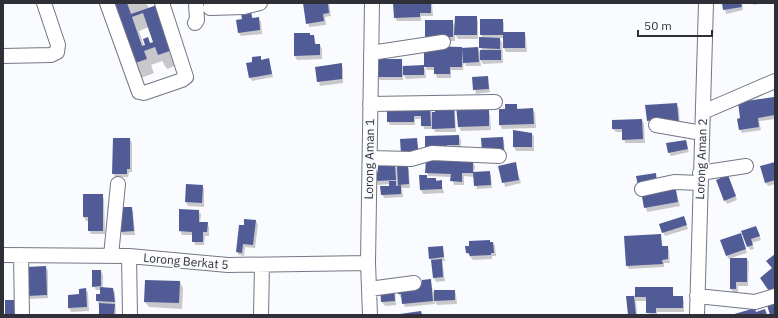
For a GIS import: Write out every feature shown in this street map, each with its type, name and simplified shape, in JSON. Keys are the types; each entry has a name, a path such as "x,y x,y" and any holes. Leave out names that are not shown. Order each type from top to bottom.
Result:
{"street":[{"path":"3,56 51,55 57,52 58,44 44,3"},
{"path":"107,3 139,92 144,93 182,80 186,77 162,3"},
{"path":"195,23 197,20 196,3"},
{"path":"210,8 244,7 260,3"},
{"name":"Lorong Aman 1","path":"370,315 368,263 372,3"},
{"name":"Lorong Aman 2","path":"697,315 706,3"},
{"path":"371,53 443,42"},
{"path":"703,112 775,81"},
{"path":"370,104 495,102"},
{"path":"656,125 702,133"},
{"path":"370,158 410,160 432,153 499,156"},
{"path":"642,189 701,178 746,166"},
{"path":"111,256 118,184"},
{"name":"Lorong Berkat 5","path":"3,255 129,256 228,265 368,263"},
{"path":"21,255 22,315"},
{"path":"129,256 130,315"},
{"path":"261,315 262,265"},
{"path":"369,289 414,283"},
{"path":"697,296 754,302 775,296"}],"building":[{"path":"111,3 127,3 131,14 157,5 173,50 158,55 155,47 144,51 147,59 132,64","holes":["143,13 153,42 150,43 148,37 143,39 145,45 142,46 132,17"]},
{"path":"303,3 328,3 329,13 323,14 324,21 306,24"},
{"path":"393,3 431,3 431,13 420,13 420,17 394,18"},
{"path":"722,3 741,3 742,7 723,10"},
{"path":"251,11 252,18 259,17 260,30 238,33 236,20 242,19 241,13"},
{"path":"455,16 477,16 477,35 454,35"},
{"path":"480,19 503,19 503,35 480,35"},
{"path":"425,20 453,20 453,37 425,38"},
{"path":"503,32 525,32 525,48 503,48"},
{"path":"294,33 310,33 310,35 314,35 315,44 320,44 320,55 294,56"},
{"path":"479,37 500,38 500,49 479,48"},
{"path":"424,46 462,47 462,67 450,67 450,74 434,74 434,67 424,67 424,75 403,75 403,66 424,65"},
{"path":"478,47 479,62 463,63 462,48"},
{"path":"480,50 501,50 501,60 480,60"},
{"path":"261,56 261,60 269,58 272,74 249,78 246,63 252,62 252,57"},
{"path":"377,59 402,59 402,77 377,77"},
{"path":"342,63 342,79 317,82 315,67"},
{"path":"488,76 489,89 473,90 472,77"},
{"path":"774,97 775,115 758,118 759,127 739,130 737,119 740,118 738,102"},
{"path":"677,103 679,124 656,120 647,121 645,105"},
{"path":"387,104 430,106 431,126 421,126 421,116 414,116 414,122 387,122"},
{"path":"468,104 468,110 489,110 489,126 458,127 456,105"},
{"path":"505,104 517,104 517,109 533,108 534,124 499,125 499,109 505,109"},
{"path":"454,105 455,128 432,129 432,112 435,112 435,106"},
{"path":"642,119 643,139 622,140 622,129 612,129 612,120"},
{"path":"513,130 532,133 532,147 513,147"},
{"path":"459,135 459,145 447,145 447,150 425,151 425,136"},
{"path":"503,137 504,151 482,152 481,138"},
{"path":"113,138 130,138 130,169 127,169 127,174 112,174"},
{"path":"417,138 419,158 401,154 400,139"},
{"path":"686,140 688,149 668,153 666,143"},
{"path":"426,160 473,161 473,173 462,173 462,182 450,181 451,174 425,173"},
{"path":"516,162 519,180 502,183 498,166"},
{"path":"775,162 775,180 765,183 760,166"},
{"path":"395,164 396,180 375,181 374,172 378,172 378,165"},
{"path":"408,165 409,184 398,185 397,166"},
{"path":"490,171 491,185 474,186 473,172"},
{"path":"656,173 657,183 638,186 636,176"},
{"path":"419,175 427,175 427,178 436,178 436,181 442,180 442,189 420,190"},
{"path":"728,175 736,196 724,201 716,180"},
{"path":"389,181 396,181 395,186 401,185 401,194 381,195 380,186 389,186"},
{"path":"186,184 203,185 202,203 185,202"},
{"path":"675,185 678,202 644,208 641,191"},
{"path":"83,194 103,194 103,231 88,231 88,217 83,217"},
{"path":"119,207 132,207 134,231 120,232"},
{"path":"179,209 199,210 199,222 208,222 207,232 203,232 203,242 192,242 192,232 179,231"},
{"path":"684,216 687,225 662,233 659,224"},
{"path":"244,219 256,220 253,245 243,244 242,253 236,252 239,225 244,225"},
{"path":"756,226 760,236 751,239 753,245 747,247 741,231"},
{"path":"741,233 746,249 726,256 720,240"},
{"path":"661,234 662,246 668,246 668,259 662,260 663,264 626,266 624,236"},
{"path":"490,240 490,242 493,242 494,253 491,253 491,255 470,256 469,253 466,253 465,246 469,246 469,241"},
{"path":"443,246 444,257 429,259 428,247"},
{"path":"775,254 775,293 771,294 760,278 772,268 766,261"},
{"path":"730,258 747,258 747,282 736,282 736,289 730,289"},
{"path":"442,259 443,277 433,278 431,260"},
{"path":"46,266 47,295 27,296 26,267"},
{"path":"92,270 101,270 101,286 92,287"},
{"path":"431,279 433,301 402,304 401,294 398,294 397,286 422,284 422,280"},
{"path":"145,280 180,281 179,303 144,302"},
{"path":"394,285 395,301 381,302 380,286"},
{"path":"100,287 113,288 115,302 96,301 96,294 100,294"},
{"path":"635,287 673,287 673,296 683,296 683,308 656,308 656,313 646,313 646,297 635,297"},
{"path":"86,288 87,307 68,308 68,295 79,294 79,289"},
{"path":"434,290 455,290 455,300 434,301"},
{"path":"626,296 634,296 636,315 628,315"},
{"path":"5,300 19,300 19,315 5,315"},
{"path":"775,300 775,315 770,315 766,302"},
{"path":"99,303 115,304 114,315 99,315"},
{"path":"755,308 756,312 765,309 767,315 731,315"},
{"path":"421,311 422,315 400,314"}]}
